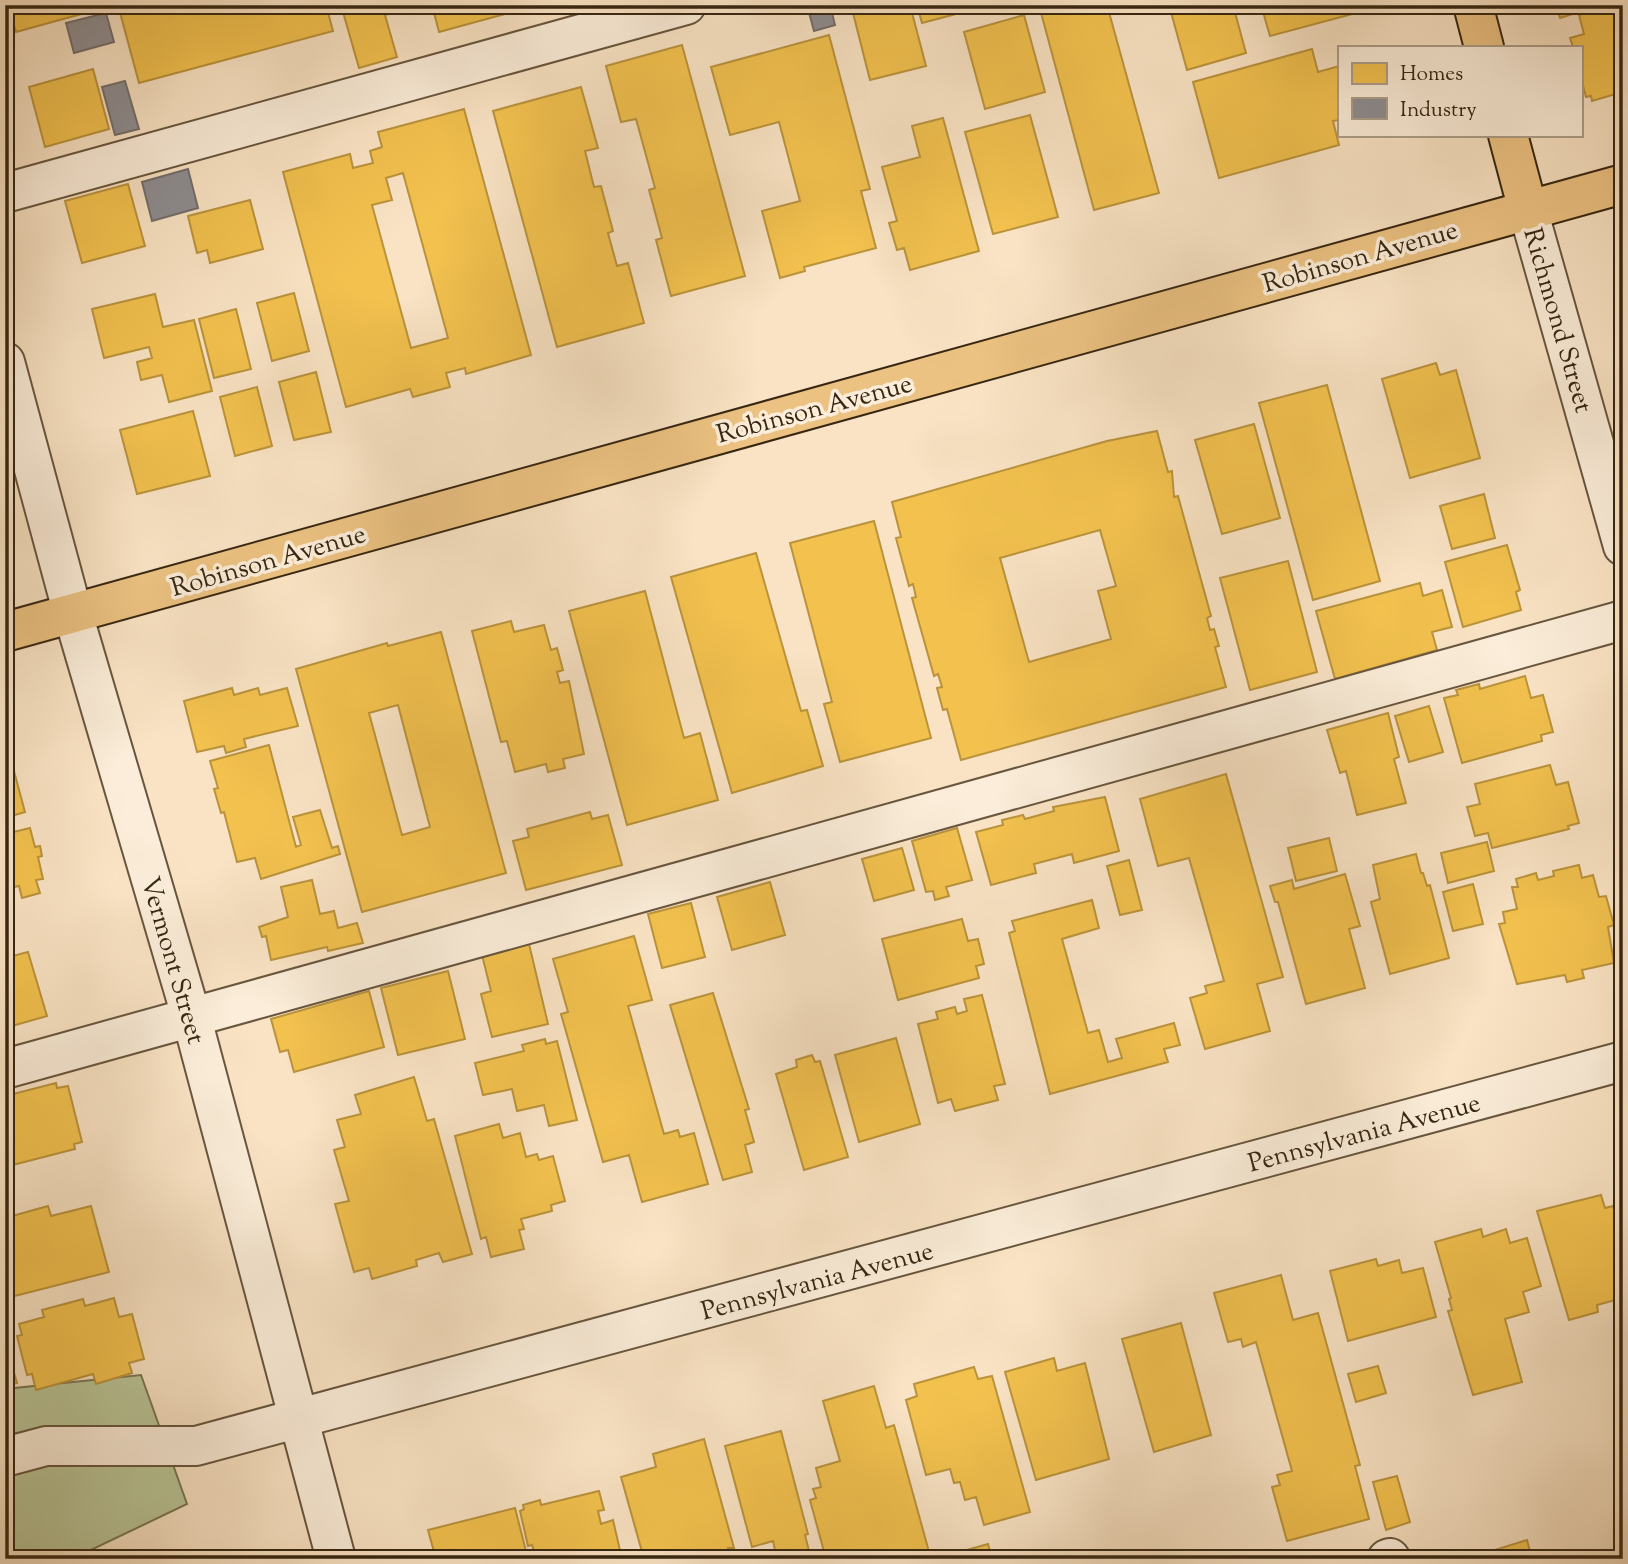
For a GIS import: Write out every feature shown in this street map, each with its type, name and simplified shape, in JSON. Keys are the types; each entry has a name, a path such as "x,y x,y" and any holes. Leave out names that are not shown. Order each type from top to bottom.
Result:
{"main road":[{"path":"1473,5 1484,46"},
{"name":"Richmond Street","path":"1508,136 1528,210"},
{"name":"Robinson Avenue","path":"5,632 1623,184"}],"street":[{"path":"5,193 686,5"},
{"name":"Richmond Street","path":"1528,210 1623,546"},
{"name":"Vermont Street","path":"5,362 73,614 192,1019 336,1559"},
{"path":"5,1069 1623,620"},
{"name":"Pennsylvania Avenue","path":"5,1457 46,1446 196,1446 1623,1062"}],"green space":[{"path":"141,1375 187,1504 72,1559 5,1559 5,1389"}],"building: Homes":[{"path":"8,5 82,5 85,13 16,32"},
{"path":"118,5 202,5 204,13 233,5 326,5 333,31 139,83"},
{"path":"341,5 416,5 385,15 397,57 359,68"},
{"path":"432,5 503,5 505,14 439,32"},
{"path":"851,5 910,5 926,66 870,80"},
{"path":"917,5 990,5 922,23"},
{"path":"1055,5 1107,5 1159,193 1094,210 1040,9"},
{"path":"1169,5 1233,5 1246,53 1187,70"},
{"path":"1261,5 1354,5 1356,13 1270,36"},
{"path":"1556,5 1602,5 1560,18"},
{"path":"1623,5 1623,87 1618,88 1619,93 1592,101 1591,96 1586,97 1582,82 1582,46 1573,46 1570,38 1584,34 1579,15"},
{"path":"1024,15 1045,92 985,109 964,32"},
{"path":"829,35 870,189 861,191 876,248 804,267 805,271 780,278 762,211 800,201 779,122 730,135 711,67"},
{"path":"682,45 745,276 671,296 656,240 662,238 649,190 655,188 636,119 621,122 606,66"},
{"path":"1312,49 1318,72 1338,66 1338,120 1333,121 1339,145 1219,178 1193,82"},
{"path":"93,69 109,129 45,147 29,87"},
{"path":"581,87 598,148 585,151 594,187 601,186 613,231 608,233 617,266 628,263 644,323 557,347 493,111"},
{"path":"464,109 531,355 466,374 465,368 446,373 450,387 413,397 410,389 346,407 283,172 350,154 353,168 373,163 370,151 382,147 378,132","holes":["403,173 448,338 411,348 372,205 392,200 386,178"]},
{"path":"1030,115 1058,217 993,234 965,132"},
{"path":"943,118 979,251 910,270 904,248 897,250 889,223 897,221 882,167 920,157 912,126"},
{"path":"128,184 145,246 82,263 65,201"},
{"path":"250,200 263,249 210,263 207,250 197,253 188,216"},
{"path":"294,293 309,351 272,361 257,303"},
{"path":"155,294 163,327 194,320 212,391 169,402 162,375 141,380 137,362 152,358 149,347 104,358 92,309"},
{"path":"236,309 251,369 214,378 199,319"},
{"path":"1436,363 1440,375 1456,370 1480,458 1410,478 1382,379"},
{"path":"316,372 331,432 294,440 279,382"},
{"path":"1327,385 1380,581 1313,600 1259,403"},
{"path":"257,387 272,446 235,456 220,397"},
{"path":"193,411 210,476 137,494 120,430"},
{"path":"1254,424 1280,518 1222,534 1195,440"},
{"path":"1157,431 1168,472 1172,471 1174,497 1178,496 1211,616 1207,618 1210,630 1214,629 1219,646 1215,647 1226,687 961,760 947,709 943,710 937,688 942,687 938,674 934,676 912,598 916,597 913,584 909,586 896,538 901,537 892,502 1107,441","holes":["1100,530 1116,586 1098,591 1111,639 1029,662 1000,558"]},
{"path":"1484,494 1495,538 1452,549 1440,506"},
{"path":"874,521 931,738 840,762 824,704 832,702 790,543"},
{"path":"1507,545 1520,590 1516,592 1521,610 1463,627 1445,562"},
{"path":"756,553 801,711 807,710 823,766 732,793 671,577"},
{"path":"1288,561 1317,672 1250,690 1220,578"},
{"path":"1420,583 1423,596 1442,590 1452,627 1432,632 1437,650 1335,679 1316,611"},
{"path":"645,591 684,738 700,733 718,800 627,825 569,611"},
{"path":"511,621 514,632 544,625 551,650 557,648 563,670 557,672 560,683 569,681 584,754 563,759 565,768 548,772 546,764 515,772 507,741 501,742 472,631"},
{"path":"441,632 506,873 362,912 296,669 387,643 388,646","holes":["398,705 430,827 402,835 369,713"]},
{"path":"1525,676 1531,698 1543,695 1553,732 1541,735 1542,741 1462,763 1444,698 1458,695 1456,690 1479,684 1480,689"},
{"path":"232,688 234,695 258,688 260,695 287,688 298,726 244,739 246,747 226,753 224,746 197,752 184,701"},
{"path":"1429,706 1443,752 1409,762 1395,716"},
{"path":"1388,713 1399,757 1394,759 1406,803 1357,815 1346,771 1340,773 1327,730"},
{"path":"269,745 296,847 301,845 293,817 320,810 332,848 338,846 340,854 261,879 255,858 237,862 224,812 221,813 214,789 218,788 210,761"},
{"path":"11,760 25,812 5,818 5,762"},
{"path":"1550,765 1556,785 1568,782 1579,823 1568,826 1569,829 1492,848 1488,833 1475,836 1467,807 1480,804 1475,784"},
{"path":"1226,774 1283,977 1257,984 1270,1031 1205,1049 1190,998 1207,993 1205,986 1224,981 1189,858 1158,866 1140,799"},
{"path":"1105,797 1119,851 1074,863 1072,854 1034,864 1036,873 991,885 976,832 1003,825 1002,820 1023,815 1025,819 1054,811 1053,807"},
{"path":"590,812 592,819 608,815 622,865 526,890 513,841 529,837 527,829"},
{"path":"30,828 35,847 40,846 42,856 38,857 43,879 36,880 40,893 22,898 19,886 5,889 5,834"},
{"path":"957,828 972,880 946,887 949,896 935,900 933,891 926,892 912,841"},
{"path":"1329,838 1337,871 1296,881 1288,848"},
{"path":"1487,842 1494,871 1448,883 1441,853"},
{"path":"902,848 914,890 874,901 862,859"},
{"path":"1416,854 1421,873 1427,886 1430,885 1449,958 1390,974 1371,902 1380,899 1373,865"},
{"path":"1129,860 1142,910 1120,915 1107,866"},
{"path":"1579,865 1582,878 1593,875 1599,897 1606,896 1614,925 1608,927 1614,963 1582,970 1584,978 1567,982 1565,975 1517,984 1499,924 1505,923 1503,912 1517,909 1512,887 1518,887 1516,879 1536,873 1538,880 1554,876 1553,871"},
{"path":"1345,874 1360,926 1349,929 1365,988 1306,1004 1278,902 1275,902 1270,886 1292,880 1294,889"},
{"path":"312,880 320,914 334,911 338,928 357,923 363,943 328,951 327,947 271,960 266,936 262,937 259,927 288,917 281,887"},
{"path":"770,882 785,935 732,950 717,897"},
{"path":"1473,884 1483,924 1453,931 1443,892"},
{"path":"1092,900 1099,928 1062,939 1088,1033 1099,1030 1108,1062 1122,1058 1116,1039 1174,1023 1180,1045 1164,1049 1168,1062 1050,1094 1009,933 1015,931 1012,921"},
{"path":"691,903 705,957 662,968 648,914"},
{"path":"962,919 968,941 978,939 984,964 976,966 979,978 898,1000 882,939"},
{"path":"634,936 652,1000 628,1006 664,1134 678,1130 680,1137 694,1133 708,1184 642,1202 629,1155 603,1162 561,1014 568,1012 553,959"},
{"path":"529,944 548,1024 492,1037 481,994 491,991 482,955"},
{"path":"28,952 47,1016 5,1028 5,958"},
{"path":"448,971 465,1039 398,1055 381,988"},
{"path":"369,991 384,1047 294,1072 288,1050 280,1052 271,1019"},
{"path":"713,993 749,1109 745,1110 754,1142 745,1145 752,1172 723,1180 670,1005"},
{"path":"982,995 1005,1084 994,1086 998,1100 955,1111 951,1099 938,1103 918,1024 938,1019 936,1012 955,1007 957,1014 967,1011 964,999"},
{"path":"896,1038 920,1124 859,1142 835,1055"},
{"path":"545,1039 546,1044 557,1041 577,1120 549,1126 544,1105 517,1111 512,1089 483,1095 475,1063 524,1051 522,1045"},
{"path":"812,1055 815,1062 820,1061 848,1157 804,1170 776,1074 797,1067 796,1060"},
{"path":"414,1077 427,1121 434,1119 472,1254 443,1262 439,1253 416,1260 417,1266 372,1279 369,1268 354,1272 335,1204 349,1201 334,1150 345,1147 337,1120 361,1114 355,1095"},
{"path":"56,1083 57,1088 68,1086 82,1142 74,1144 75,1149 5,1167 5,1096"},
{"path":"499,1124 503,1138 520,1133 526,1157 537,1154 539,1160 553,1156 565,1201 551,1205 552,1211 521,1219 524,1229 519,1230 524,1249 491,1257 486,1237 481,1239 455,1136"},
{"path":"1601,1195 1605,1208 1613,1206 1623,1243 1623,1298 1597,1305 1598,1312 1569,1320 1537,1211"},
{"path":"48,1206 51,1216 91,1206 109,1272 7,1298 5,1218"},
{"path":"1481,1229 1483,1237 1506,1229 1510,1243 1527,1238 1541,1286 1523,1292 1529,1312 1505,1319 1522,1382 1473,1395 1448,1311 1452,1310 1451,1298 1435,1242"},
{"path":"1376,1259 1378,1266 1399,1260 1402,1273 1423,1268 1436,1317 1348,1341 1330,1271"},
{"path":"1281,1275 1293,1320 1318,1313 1360,1465 1355,1466 1369,1519 1287,1541 1272,1487 1280,1485 1277,1475 1292,1471 1256,1342 1243,1347 1241,1339 1228,1342 1214,1293"},
{"path":"114,1298 119,1317 132,1314 144,1359 129,1363 132,1373 96,1384 93,1374 36,1390 32,1374 27,1375 17,1336 22,1335 19,1324 44,1317 42,1310 83,1299 85,1306"},
{"path":"1181,1323 1211,1435 1154,1452 1122,1339"},
{"path":"5,1327 10,1343 6,1345 17,1383 5,1386"},
{"path":"1054,1358 1057,1371 1085,1363 1109,1459 1036,1480 1005,1372"},
{"path":"1378,1366 1386,1393 1356,1402 1348,1374"},
{"path":"974,1367 978,1379 992,1376 1030,1512 984,1525 976,1497 965,1500 960,1482 954,1483 950,1469 926,1475 906,1400 917,1396 914,1384"},
{"path":"874,1386 886,1428 894,1425 931,1559 826,1559 810,1500 816,1498 813,1489 821,1487 816,1468 840,1461 823,1401"},
{"path":"781,1431 808,1534 805,1535 811,1559 777,1559 773,1541 752,1547 725,1446"},
{"path":"704,1439 734,1548 728,1548 731,1559 644,1559 621,1477 656,1467 653,1454"},
{"path":"1397,1476 1410,1522 1386,1530 1373,1482"},
{"path":"599,1491 604,1510 598,1511 601,1524 613,1520 622,1559 549,1559 548,1551 535,1554 532,1545 528,1546 520,1511 524,1509 523,1505 540,1500 541,1505"},
{"path":"515,1508 528,1559 436,1559 428,1530"},
{"path":"1527,1540 1532,1559 1480,1559 1479,1555"},
{"path":"988,1544 992,1559 942,1557"}],"building: Industry":[{"path":"807,5 830,5 835,25 814,31"},
{"path":"106,13 114,42 74,53 66,23"},
{"path":"125,81 139,129 115,135 102,87"},
{"path":"188,169 198,208 152,221 142,182"}]}
